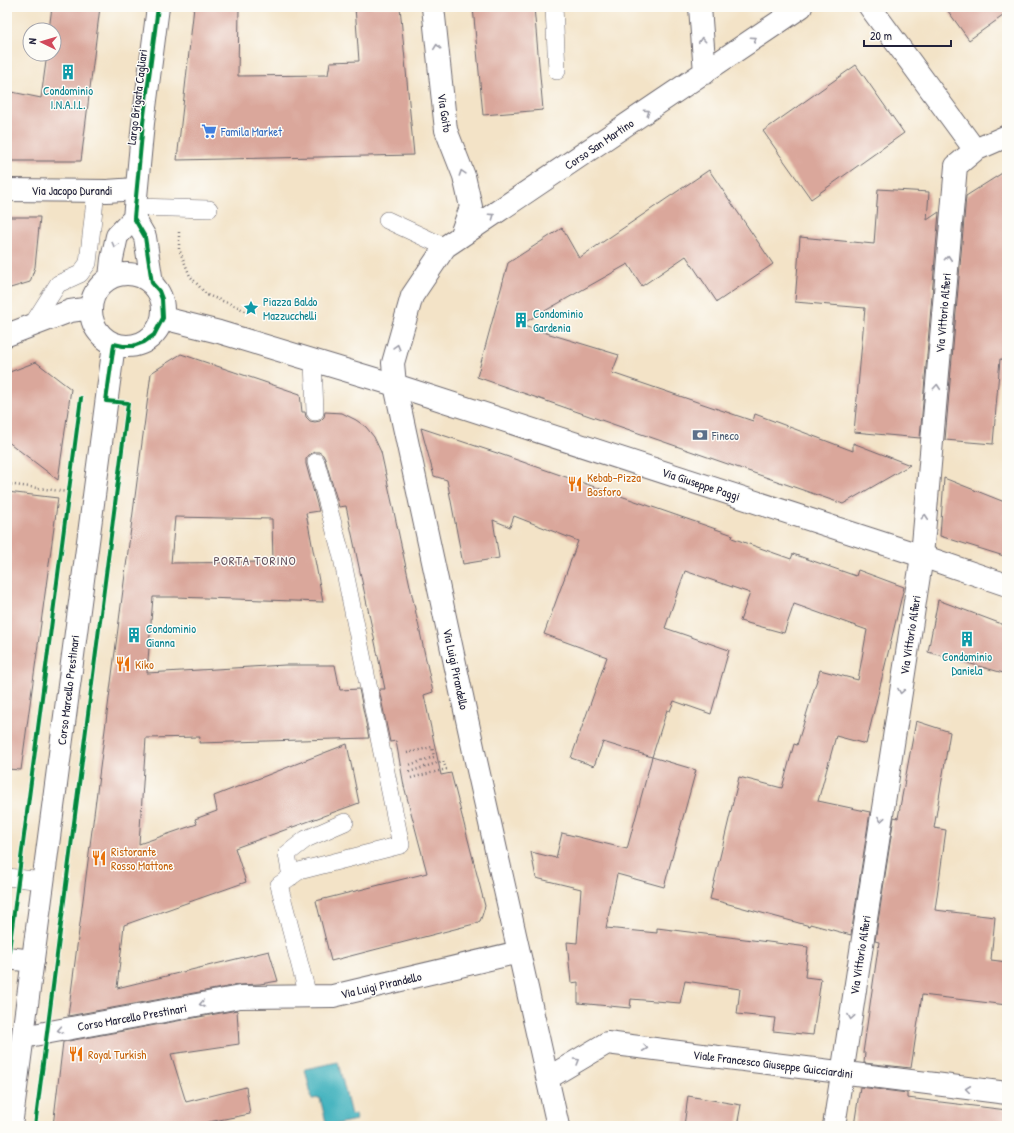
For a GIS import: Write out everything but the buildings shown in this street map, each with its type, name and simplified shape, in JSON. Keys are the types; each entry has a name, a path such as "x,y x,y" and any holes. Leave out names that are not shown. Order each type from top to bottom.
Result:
{"street":[{"name":"Largo Brigata Cagliari","path":"135,204 158,7"},
{"name":"Via Goito","path":"433,7 446,130 464,176 471,207 452,242"},
{"path":"700,7 705,73"},
{"name":"Corso San Martino","path":"395,385 393,363 412,296 452,242 801,7"},
{"path":"870,7 976,150"},
{"name":"Via Vittorio Alfieri","path":"834,1126 922,556 956,166 976,150 1007,136"},
{"name":"Via Jacopo Durandi","path":"7,190 96,191 135,204"},
{"path":"110,278 112,259 118,236 135,204"},
{"path":"135,204 145,238 152,283"},
{"path":"132,274 152,283 162,299 163,306 162,318 154,335 144,342 133,346 114,344 105,339 96,328 92,317 91,308 95,293 100,287 110,278 117,275 132,274"},
{"path":"7,335 70,311 91,308"},
{"path":"162,318 219,332 395,385"},
{"name":"Corso Marcello Prestinari","path":"11,1126 114,344"},
{"name":"Via Giuseppe Paggi","path":"395,385 1007,585"},
{"name":"Via Luigi Pirandello","path":"395,385 473,746 558,1126"},
{"name":"Via Luigi Pirandello","path":"240,997 333,996 520,952"},
{"path":"7,958 33,961"},
{"name":"Corso Marcello Prestinari","path":"23,1037 240,997"},
{"name":"Viale Francesco Giuseppe Guicciardini","path":"548,1078 607,1043 1007,1093"}],"lane":[{"path":"554,7 557,71"},
{"path":"32,325 58,284 80,274 88,263 96,191"},
{"path":"135,204 209,209"},
{"path":"387,220 452,242"},
{"path":"313,361 315,412"},
{"path":"308,996 280,885 299,871 401,844 341,553 316,462"},
{"path":"291,877 287,854 306,839 345,822"},
{"path":"7,877 43,881"},
{"path":"277,931 286,942 295,947"}],"path":[{"path":"179,229 179,249 190,276 207,295 238,307"},
{"path":"7,484 69,492"},
{"path":"68,500 70,484"},
{"path":"428,748 432,747 434,758 406,766 408,772 443,761 446,769"},
{"path":"404,780 442,770"}],"water":[{"path":"338,1062 351,1115 355,1114 356,1120 327,1126 320,1098 312,1099 305,1069"}],"cycle path":[{"path":"35,1126 128,403 106,401 114,344 133,346 144,342 154,335 163,318 162,299 159,291 152,283 145,237 134,218 143,123 158,7"},
{"path":"7,966 81,398"}],"place":[{"name":"Condominio I.N.A.I.L.","path":"68,72"},
{"name":"Famila Market","path":"209,131"},
{"name":"Piazza Baldo Mazzucchelli","path":"251,308"},
{"name":"Condominio Gardenia","path":"521,320"},
{"name":"Fineco","path":"700,435"},
{"name":"Kebab-Pizza Bosforo","path":"575,484"},
{"name":"Condominio Gianna","path":"134,635"},
{"name":"Condominio Daniela","path":"967,639"},
{"name":"Kiko","path":"123,664"},
{"name":"Ristorante Rosso Mattone","path":"99,858"},
{"name":"Royal Turkish","path":"76,1054"}],"district":[{"name":"PORTA TORINO","path":"255,560"}]}
